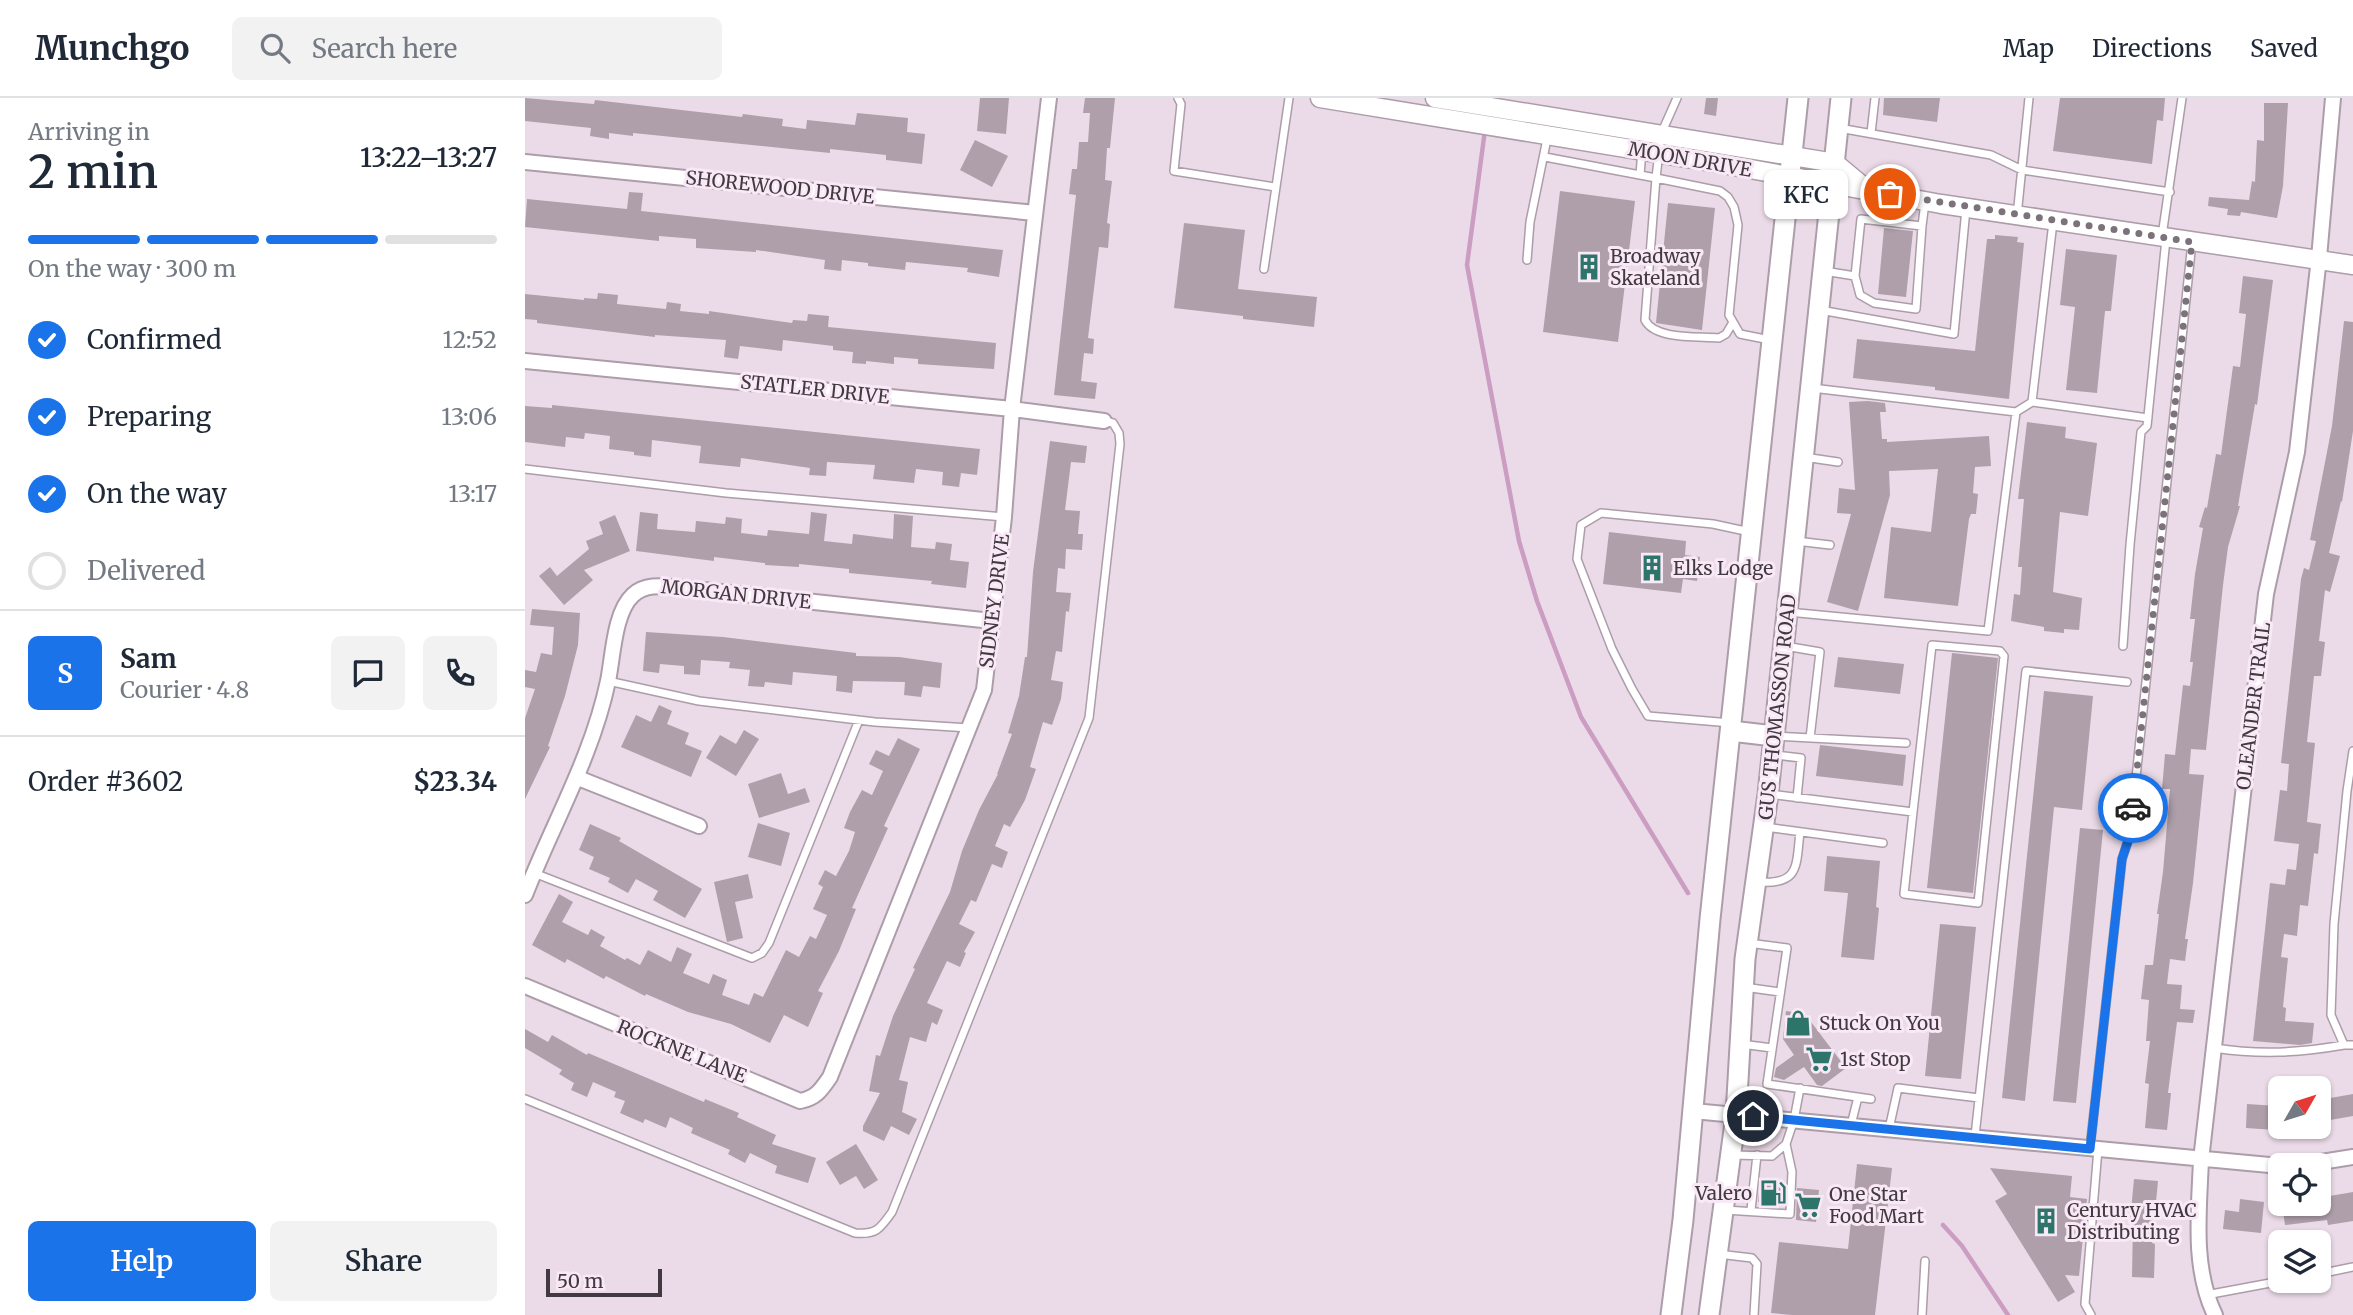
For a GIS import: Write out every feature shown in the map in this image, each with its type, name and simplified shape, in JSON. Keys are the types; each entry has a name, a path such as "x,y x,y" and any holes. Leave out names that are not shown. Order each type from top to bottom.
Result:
{"main road":[{"path":"1671,1315 1683,1220 1710,919 1798,98"},
{"name":"GUS THOMASSON ROAD","path":"1709,1315 1736,1115 1747,943 1768,794 1842,98"},
{"path":"1731,727 1773,745"}],"street":[{"name":"SIDNEY DRIVE","path":"830,1077 984,690 1004,517 1012,409 1049,98"},
{"name":"MOON DRIVE","path":"1320,98 1516,120 1551,116 1835,163"},
{"name":"MOON DRIVE","path":"1435,98 1471,113"},
{"name":"OLEANDER TRAIL","path":"2215,1315 2205,1295 2199,1247 2201,1160 2266,594 2297,452 2319,258 2333,98"},
{"name":"MOON DRIVE","path":"1516,120 1548,135 1966,208 2353,265"},
{"name":"SHOREWOOD DRIVE","path":"525,162 1035,213"},
{"path":"1835,163 1867,190"},
{"name":"STATLER DRIVE","path":"525,361 1012,409 1104,421"},
{"name":"MORGAN DRIVE","path":"525,895 577,778 596,726 620,617 632,595 649,586 992,621"},
{"path":"577,778 699,826"},
{"name":"ROCKNE LANE","path":"525,986 800,1101 812,1099 830,1077"},
{"path":"1693,1111 2268,1165"},
{"path":"2331,1161 2353,1157"}],"lane":[{"path":"1178,98 1181,104 1174,172 1275,187"},
{"path":"1263,269 1289,98"},
{"path":"1640,175 1677,98"},
{"path":"1871,134 1875,98"},
{"path":"2017,216 2029,98"},
{"path":"2123,646 2141,432 2147,426 2148,418 2164,238 2182,98"},
{"path":"1527,260 1530,222 1551,116"},
{"path":"1838,128 1991,155 2022,170 2170,192"},
{"path":"1642,131 1656,177 1645,320 1648,326 1660,333 1719,338 1726,334 1732,324"},
{"path":"1545,157 1656,177 1720,191 1728,197 1734,207 1738,225 1729,315 1740,334 1772,340"},
{"path":"1922,226 1861,219 1854,276 1860,295 1874,303 1916,309 1926,201"},
{"path":"1819,310 1954,334 1966,208"},
{"path":"2032,402 2054,221"},
{"path":"2091,1315 2085,1304 2094,1149 2122,859 2130,835 2192,242"},
{"path":"1823,271 1854,276"},
{"path":"1811,388 2016,412 2032,402 2148,418"},
{"path":"1787,612 1988,631 2016,412"},
{"path":"525,1099 855,1233 869,1234 882,1226 892,1212 1090,718 1120,444 1119,433 1113,423 1104,421"},
{"path":"1804,457 1838,462"},
{"path":"525,469 726,493 1004,517"},
{"path":"1731,727 1648,716 1612,649 1577,559 1581,525 1601,513 1713,524 1752,532"},
{"path":"1795,541 1830,545"},
{"path":"1932,645 2000,651 2004,656 1977,902 1904,894 1913,812 1932,645"},
{"path":"1784,646 1820,652 1810,738"},
{"path":"1975,1136 2026,671 2127,682"},
{"path":"608,681 699,701 859,720 969,728"},
{"path":"534,873 753,958 762,953 769,943 859,720"},
{"path":"1773,745 1810,738 1906,743"},
{"path":"1773,745 1801,758 1797,798"},
{"path":"2344,1045 2331,1015 2334,924 2353,751"},
{"path":"1768,794 1913,812"},
{"path":"1764,827 1883,843"},
{"path":"1756,882 1778,883 1786,880 1796,864 1800,832"},
{"path":"1747,943 1787,948 1767,1084 1871,1098"},
{"path":"1743,987 1780,992"},
{"path":"1740,1043 1772,1048"},
{"path":"2214,1048 2284,1054 2353,1045"},
{"path":"1723,1210 1790,1214 1792,1172 1786,1144 1800,1088"},
{"path":"1889,1129 1898,1088 1979,1098"},
{"path":"1851,1125 1857,1097"},
{"path":"1731,1155 1772,1156 1786,1144"},
{"path":"1751,1210 1757,1156"},
{"path":"1717,1254 1752,1258 1756,1264 1754,1315"},
{"path":"1922,1315 1925,1261"},
{"path":"2331,1272 2353,1267"},
{"path":"2205,1295 2268,1283"}],"building":[{"path":"525,98 594,104 595,100 742,117 743,114 783,119 782,126 806,129 807,120 855,125 857,113 908,118 907,132 925,134 922,164 886,160 886,155 830,149 830,153 633,133 633,136 609,133 609,139 590,136 591,128 525,121"},
{"path":"980,98 1009,98 1006,134 977,131"},
{"path":"1085,98 1115,98 1105,180 1112,181 1107,223 1110,224 1108,248 1099,247 1088,338 1094,339 1093,354 1084,353 1081,381 1097,383 1095,399 1054,395 1076,195 1069,194 1072,169 1077,169 1079,142 1088,142 1090,113 1083,113"},
{"path":"1706,98 1718,98 1716,116 1704,114"},
{"path":"1884,98 1940,98 1937,122 1883,115"},
{"path":"2060,98 2165,98 2163,121 2157,120 2152,164 2053,151"},
{"path":"2264,103 2288,103 2283,186 2277,218 2241,212 2240,216 2227,215 2228,209 2208,206 2209,197 2249,200 2252,181 2255,182 2257,140 2264,141"},
{"path":"975,140 1008,156 992,187 960,170"},
{"name":"Broadway Skateland","path":"1560,191 1635,201 1618,342 1543,332"},
{"path":"629,192 643,193 641,211 1003,250 999,277 967,272 968,268 906,262 905,270 842,260 841,271 824,269 825,260 756,250 696,248 696,239 659,236 659,241 525,227 527,199 627,209"},
{"path":"1668,203 1715,208 1702,330 1656,323"},
{"path":"1184,223 1245,230 1238,289 1317,297 1314,327 1174,308"},
{"path":"1884,228 1913,231 1906,297 1878,294"},
{"path":"1995,235 2018,237 2017,242 2024,243 2009,399 1853,378 1857,339 1975,351 1987,239 1995,239"},
{"path":"2066,249 2117,255 2111,311 2105,311 2097,393 2066,390 2075,307 2060,305"},
{"path":"2243,276 2273,280 2257,405 2255,404 2240,506 2228,547 2206,750 2191,749 2189,774 2204,775 2185,939 2188,939 2185,961 2170,959 2167,984 2182,985 2180,1009 2195,1010 2193,1023 2177,1022 2168,1093 2171,1093 2167,1130 2145,1128 2149,1084 2145,1083 2150,1041 2146,1041 2149,1000 2141,999 2145,965 2153,965 2159,914 2170,789 2162,789 2165,754 2175,755 2183,685 2190,686 2195,619 2190,619 2203,528 2199,527 2205,507 2207,508 2216,454 2221,455 2233,366 2240,367 2246,314 2239,313"},
{"path":"598,293 618,295 617,304 666,309 667,302 681,304 680,311 709,314 709,311 792,323 793,320 807,321 808,314 829,316 828,327 996,343 994,369 918,364 918,359 894,357 894,364 866,361 866,364 852,363 853,352 833,350 833,346 783,340 782,351 740,346 738,359 724,357 726,340 655,337 537,323 537,320 525,319 525,294 584,300 597,299"},
{"path":"2344,321 2353,322 2353,431 2342,502 2329,553 2340,556 2330,592 2325,590 2319,641 2325,642 2321,676 2314,676 2307,742 2315,743 2307,822 2321,824 2318,854 2314,853 2308,906 2300,905 2297,936 2284,934 2281,957 2288,958 2283,1007 2286,1008 2285,1021 2314,1023 2312,1043 2300,1045 2253,1041 2270,883 2285,885 2287,869 2296,870 2299,844 2274,841 2280,790 2287,791 2289,764 2281,763 2301,579 2304,568 2309,570 2316,541 2310,540 2332,426"},
{"path":"1849,402 1885,403 1886,412 1880,412 1882,439 1887,439 1887,442 1989,436 1991,466 1975,467 1973,493 1978,494 1976,514 1971,514 1969,519 1958,606 1884,598 1891,527 1931,532 1938,469 1889,471 1890,495 1858,611 1827,602 1851,514 1837,513 1839,488 1855,490"},
{"path":"552,405 980,449 977,475 961,473 959,487 942,485 943,472 916,469 914,483 873,479 875,465 827,462 826,476 809,475 810,468 741,458 740,467 699,463 701,446 652,440 651,457 634,455 634,452 609,449 610,436 585,433 584,439 566,437 565,447 525,442 525,406 552,408"},
{"path":"2027,422 2066,427 2065,438 2097,443 2088,516 2060,512 2053,592 2082,598 2079,630 2064,629 2064,633 2044,631 2044,627 2011,621 2014,594 2020,595 2022,567 2018,567 2024,499 2018,499"},
{"path":"1050,441 1087,446 1085,463 1071,462 1065,510 1080,511 1078,534 1083,534 1082,550 1066,549 1065,569 1058,568 1056,592 1071,593 1069,612 1066,611 1062,652 1056,651 1051,680 1063,682 1061,699 1052,725 1043,722 1030,767 1036,769 1025,800 1010,827 1004,824 995,846 1008,852 1002,868 992,864 976,902 971,900 959,924 975,932 964,952 966,953 960,967 947,961 927,1003 943,1010 937,1025 932,1022 926,1042 910,1037 899,1080 908,1082 902,1112 917,1119 909,1135 891,1126 884,1141 863,1131 880,1093 869,1091 876,1055 880,1056 893,1016 915,969 913,968 950,892 962,851 998,774 1012,734 1008,733 1027,657 1033,572"},
{"path":"640,512 658,514 657,529 695,532 696,521 725,524 726,517 742,519 741,533 767,536 768,530 809,534 811,512 827,514 824,541 852,544 853,534 893,539 894,514 913,516 911,547 935,549 936,542 952,544 950,560 969,562 966,588 931,584 932,581 849,573 849,569 799,564 799,567 765,565 714,557 714,561 636,551"},
{"path":"615,515 630,551 584,570 593,580 564,605 539,576 550,567 557,576 589,549 586,541 603,534 599,522"},
{"name":"Elks Lodge","path":"1609,532 1686,541 1685,555 1700,557 1697,581 1683,579 1681,593 1603,584"},
{"path":"532,609 580,613 578,645 548,746 550,747 525,799 525,718 535,689 525,687 525,670 536,672 541,653 552,655 554,627 530,625"},
{"path":"646,632 723,637 856,653 856,656 899,657 942,663 940,688 923,686 921,697 904,695 905,682 853,681 852,693 836,691 837,676 793,672 792,685 765,682 764,687 748,686 750,670 729,668 730,662 701,660 700,675 684,674 684,666 660,664 659,673 643,671"},
{"path":"1952,653 1998,658 1973,893 1927,888"},
{"path":"1838,657 1904,664 1900,694 1834,687"},
{"path":"2044,691 2093,696 2082,810 2054,807 2025,1101 2002,1098"},
{"path":"659,705 672,711 667,724 689,733 685,744 702,751 691,777 621,747 636,715 651,722"},
{"path":"744,730 759,739 736,776 706,758 720,735 736,744"},
{"path":"898,738 920,749 884,826 888,828 852,908 856,909 839,951 818,991 823,993 808,1027 784,1015 770,1043 731,1024 688,1012 646,994 645,996 606,976 604,979 567,959 565,963 532,945 559,894 573,902 562,922 588,935 591,929 605,937 600,946 640,965 648,950 671,962 677,947 692,954 683,973 709,984 713,974 727,980 722,995 749,1005 754,993 763,997 786,950 799,957 810,936 816,939 827,915 813,909 823,887 818,884 825,870 836,876 849,851 855,832 844,828 850,812 862,790 872,795 883,771 869,764 876,750 889,756"},
{"path":"1820,745 1906,755 1903,786 1816,776"},
{"path":"781,773 788,794 805,788 810,802 759,818 748,784"},
{"path":"758,823 790,833 781,866 748,857"},
{"path":"590,824 621,838 619,841 702,889 685,918 653,900 658,891 636,879 628,893 608,882 610,878 589,869 594,857 579,850"},
{"path":"2080,828 2103,830 2076,1103 2053,1101"},
{"path":"1827,856 1880,861 1874,960 1841,957 1848,893 1824,891"},
{"path":"748,874 753,898 735,902 743,938 727,942 714,882"},
{"path":"1940,924 1976,927 1961,1079 1925,1076"},
{"path":"1786,1011 1805,1014 1846,1068 1822,1086 1817,1085 1804,1067 1784,1080 1774,1077 1776,1068 1794,1055 1783,1039"},
{"path":"525,1029 548,1042 552,1035 587,1055 588,1053 704,1102 705,1099 739,1113 737,1117 776,1135 772,1144 816,1158 808,1183 775,1173 777,1166 750,1153 745,1163 728,1154 730,1150 691,1133 693,1128 670,1117 666,1128 645,1119 643,1123 620,1113 625,1101 614,1097 616,1092 593,1082 587,1097 571,1090 574,1083 559,1074 562,1070 525,1048"},
{"path":"2353,1094 2353,1116 2331,1120 2331,1098"},
{"path":"2247,1104 2268,1105 2268,1130 2246,1128"},
{"path":"856,1144 878,1180 864,1189 856,1176 840,1185 826,1162"},
{"path":"1857,1164 1892,1168 1875,1315 1771,1313 1779,1242 1848,1249"},
{"name":"Century HVAC Distributing","path":"1990,1168 2072,1176 2070,1197 2087,1199 2079,1276 2065,1275 2075,1292 2058,1302 1995,1201 2007,1194"},
{"path":"2134,1179 2158,1181 2152,1243 2155,1244 2154,1278 2132,1277 2133,1221 2130,1221"},
{"name":"Valero","path":"1760,1181 1785,1184 1784,1205 1758,1202"},
{"name":"One Star Food Mart","path":"1797,1188 1819,1190 1816,1222 1796,1220"},
{"path":"2353,1192 2353,1221 2328,1225 2327,1220 2285,1225 2284,1216 2331,1216 2331,1196"},
{"path":"2240,1199 2264,1202 2261,1233 2223,1229 2225,1210 2239,1212"}],"waterway":[{"path":"1485,130 1467,265 1519,541 1537,601 1581,717 1688,893"},
{"path":"1943,1225 1962,1246 2008,1315"}],"way so far":[{"path":"1890,194 2192,242 2133,808"}],"place":[{"name":"KFC","path":"1890,194"},
{"name":"Broadway Skateland","path":"1589,267"},
{"name":"Elks Lodge","path":"1652,568"},
{"name":"Stuck On You","path":"1798,1023"},
{"name":"1st Stop","path":"1819,1059"},
{"name":"Valero","path":"1773,1193"},
{"name":"One Star Food Mart","path":"1808,1205"},
{"name":"Century HVAC Distributing","path":"2046,1221"}],"route":[{"path":"1753,1116 2090,1149 2122,859 2130,835 2133,808"}]}
